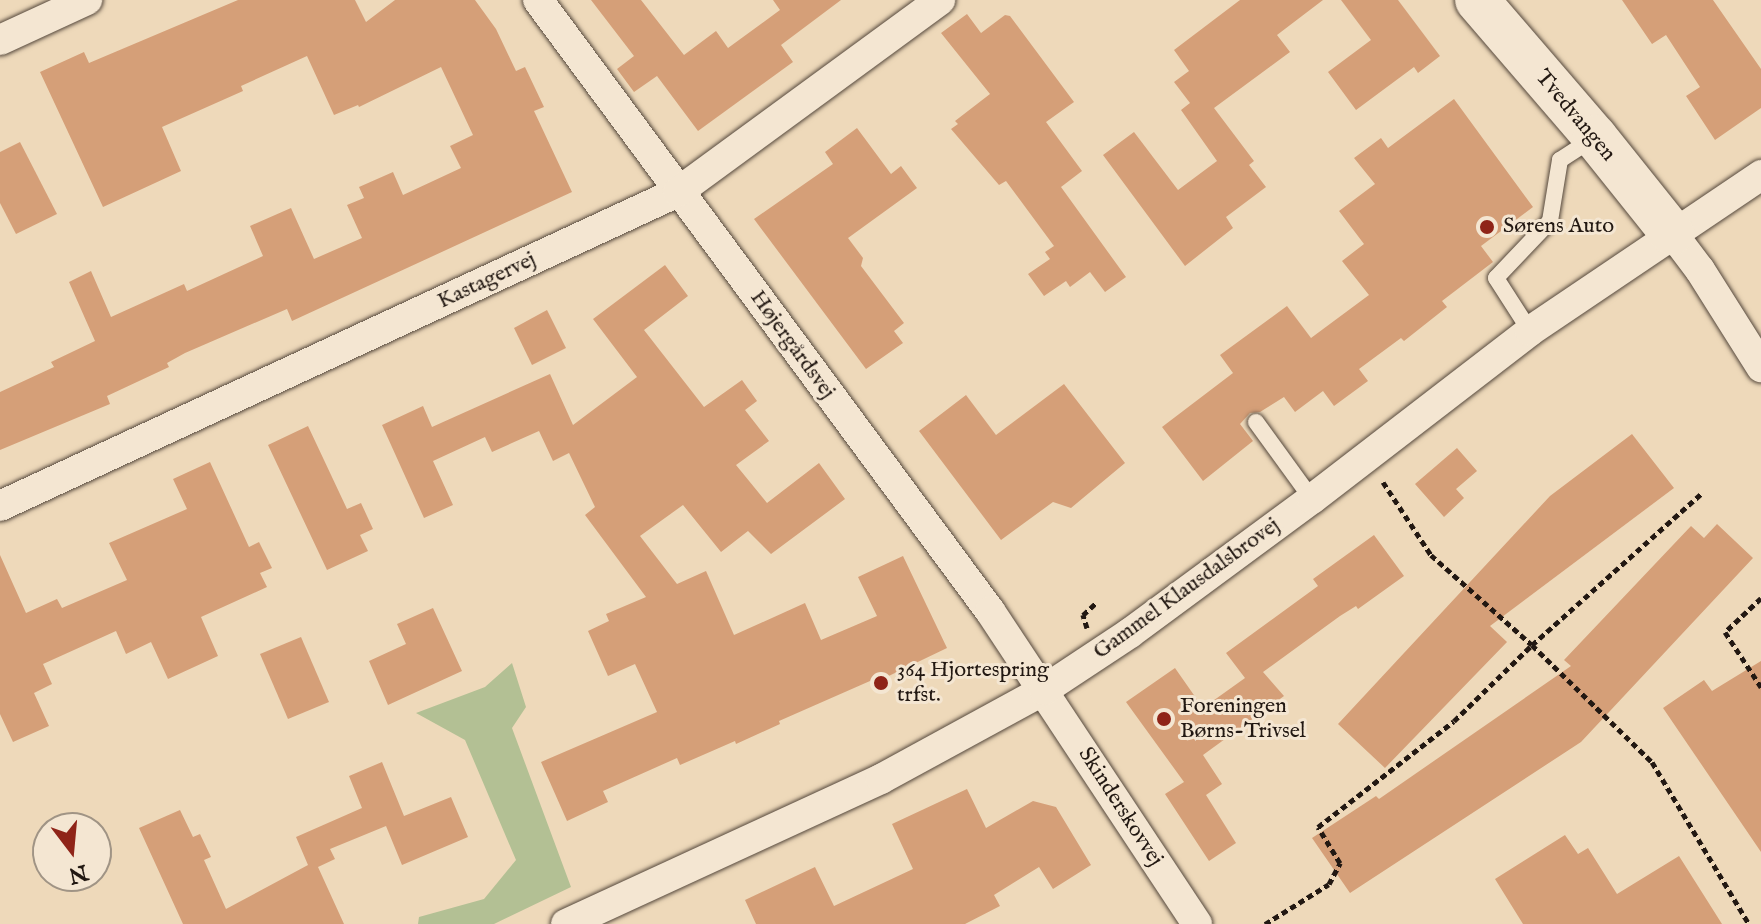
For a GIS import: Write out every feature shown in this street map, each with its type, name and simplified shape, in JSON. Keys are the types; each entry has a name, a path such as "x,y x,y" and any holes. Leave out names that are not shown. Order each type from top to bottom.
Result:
{"street":[{"path":"0,40 87,0"},
{"name":"Højergårdsvej","path":"538,0 990,611 1044,690"},
{"name":"Kastagervej","path":"0,506 678,192 940,0"},
{"name":"Tvedvangen","path":"1477,0 1595,137 1672,233"},
{"name":"Gammel Klausdalsbrovej","path":"566,924 881,779 1044,690 1130,633 1312,499 1530,331 1761,175"},
{"path":"1672,233 1700,270 1761,367"},
{"name":"Skinderskovvej","path":"1044,690 1197,924"}],"lane":[{"path":"1530,331 1496,278 1550,221 1560,160 1595,137"},
{"path":"1256,422 1312,499"}],"path":[{"path":"1367,458 1431,555 1532,645 1652,762 1749,924"},
{"path":"1265,924 1329,884 1340,863 1318,827 1454,721 1532,645 1703,492"},
{"path":"1761,598 1725,632 1761,687"}],"green space":[{"path":"512,663 526,707 512,728 571,887 494,924 418,924 419,917 484,899 516,860 465,740 416,713 485,687"}],"building":[{"path":"238,0 355,0 366,22 395,0 475,0 496,29 516,71 525,67 544,107 534,111 572,192 292,321 287,309 185,353 167,363 169,367 107,396 110,404 0,450 0,392 54,367 51,362 95,341 69,282 91,271 111,317 184,284 187,291 263,256 250,226 291,208 314,259 362,238 347,205 364,198 359,187 393,172 403,195 461,168 450,146 473,135 441,67 359,107 334,115 307,56 241,86 243,91 162,127 181,171 103,207 40,72 84,52 89,63"},
{"path":"591,0 641,0 684,55 716,31 728,48 780,10 773,0 841,0 781,45 793,62 698,131 657,76 634,92 617,69 634,56"},
{"path":"1240,0 1323,0 1277,35 1290,52 1214,108 1254,161 1249,165 1266,187 1226,217 1233,228 1185,266 1103,155 1134,132 1178,190 1217,161 1181,110 1190,103 1174,82 1189,71 1174,50"},
{"path":"1341,0 1398,0 1440,56 1418,73 1414,67 1356,110 1328,72 1371,40"},
{"path":"1622,0 1713,0 1761,69 1761,108 1715,140 1686,96 1700,87 1666,35 1652,44"},
{"path":"967,14 981,33 1005,15 1010,16 1074,102 1046,122 1082,171 1061,187 1126,277 1105,292 1090,272 1070,287 1066,281 1044,296 1028,274 1050,259 1045,252 1054,246 1006,181 999,185 951,129 958,124 955,121 990,94 941,33"},
{"path":"1454,99 1533,207 1481,246 1493,262 1442,301 1447,307 1404,341 1401,338 1359,369 1368,381 1334,406 1323,391 1295,412 1284,397 1260,412 1250,413 1240,424 1253,441 1203,481 1162,427 1233,373 1220,355 1287,306 1311,338 1369,295 1342,261 1364,244 1339,211 1375,184 1354,158 1381,138 1388,148"},
{"path":"857,128 891,174 901,166 917,188 848,238 863,258 861,266 904,323 894,331 903,343 866,369 754,219 833,164 825,152"},
{"path":"20,142 57,214 16,234 0,203 0,152"},
{"path":"665,265 688,296 644,330 704,407 742,380 757,401 745,410 769,441 736,465 767,503 819,463 845,499 771,554 748,531 721,552 683,505 640,536 677,584 706,571 734,635 805,603 821,640 877,616 858,577 903,556 947,648 872,684 870,681 779,721 780,724 736,744 735,741 680,765 677,758 603,791 608,802 567,821 541,762 657,712 635,664 608,676 588,631 609,621 606,614 646,597 585,515 595,507 569,453 553,461 539,431 492,452 485,437 433,461 453,505 424,518 382,425 423,406 432,427 550,374 573,425 637,377 593,319"},
{"path":"547,310 566,348 532,365 514,328"},
{"path":"1064,384 1125,463 1071,508 1053,502 1001,540 919,431 966,395 996,435"},
{"path":"308,426 347,509 361,503 373,529 360,535 368,551 327,570 268,445"},
{"path":"1632,434 1674,488 1490,626 1507,642 1385,768 1338,724 1550,496"},
{"path":"1457,448 1477,471 1456,489 1464,498 1444,517 1415,484"},
{"path":"210,462 249,547 259,542 272,568 260,573 267,587 201,617 218,656 168,679 151,642 126,654 116,631 43,664 52,684 34,693 49,726 13,742 0,714 0,555 26,613 57,599 62,608 127,580 109,543 187,509 173,479"},
{"path":"1717,524 1753,558 1581,742 1350,893 1312,838 1376,796 1379,799 1571,666 1564,660 1691,526 1704,538"},
{"path":"1374,535 1404,576 1358,609 1356,606 1340,616 1263,672 1284,696 1203,755 1222,784 1206,795 1236,843 1209,861 1165,794 1184,782 1126,702 1175,668 1203,708 1245,678 1226,653 1318,586 1313,579"},
{"path":"433,608 462,671 388,705 369,661 406,644 397,624"},
{"path":"301,637 329,702 288,719 260,654"},
{"path":"1761,661 1761,852 1663,708 1704,680 1712,691"},
{"path":"382,762 404,816 451,797 468,837 402,865 386,826 330,849 335,859 318,867 344,924 183,924 139,828 180,810 193,837 200,834 211,857 204,860 226,909 308,865 296,837 362,808 349,776"},
{"path":"967,789 986,828 1033,801 1056,807 1091,865 1053,889 1039,867 994,895 1000,906 965,924 756,924 745,900 815,867 834,906 913,869 892,824"},
{"path":"1565,835 1578,854 1588,848 1617,894 1679,856 1722,924 1523,924 1495,879"}],"place":[{"name":"Sørens Auto","path":"1487,227"},
{"name":"364 Hjortespring trfst.","path":"881,683"},
{"name":"Foreningen Børns-Trivsel","path":"1164,719"}]}
